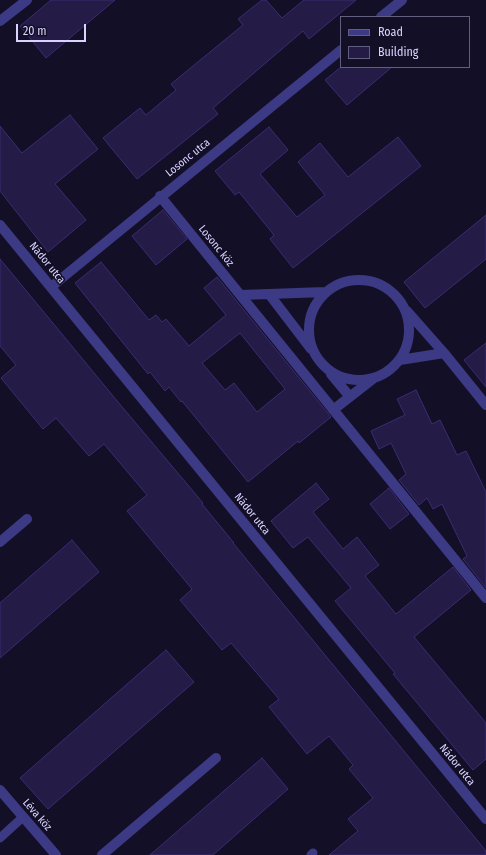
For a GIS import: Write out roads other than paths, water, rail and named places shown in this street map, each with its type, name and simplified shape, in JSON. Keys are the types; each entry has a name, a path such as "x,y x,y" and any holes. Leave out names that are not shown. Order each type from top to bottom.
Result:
{"street":[{"path":"0,21 26,0"},
{"path":"382,16 402,0"},
{"name":"Losonc utca","path":"51,287 160,196 340,51"},
{"name":"Losonc köz","path":"160,196 486,598"},
{"name":"Nádor utca","path":"0,225 486,819"},
{"path":"315,355 310,339 309,322 315,306 325,292 339,283 355,279 372,281 388,288 400,300 407,311 444,353 486,405"},
{"path":"241,295 325,292"},
{"path":"269,294 315,355 350,397"},
{"path":"333,410 374,378 389,371 400,360 407,346 410,330 407,311"},
{"path":"400,360 444,353"},
{"path":"326,368 341,377 358,381 374,378"},
{"path":"0,542 27,519"},
{"path":"102,855 216,758"},
{"name":"Léva köz","path":"0,790 56,855"}],"lane":[{"path":"0,838 23,817"}]}
